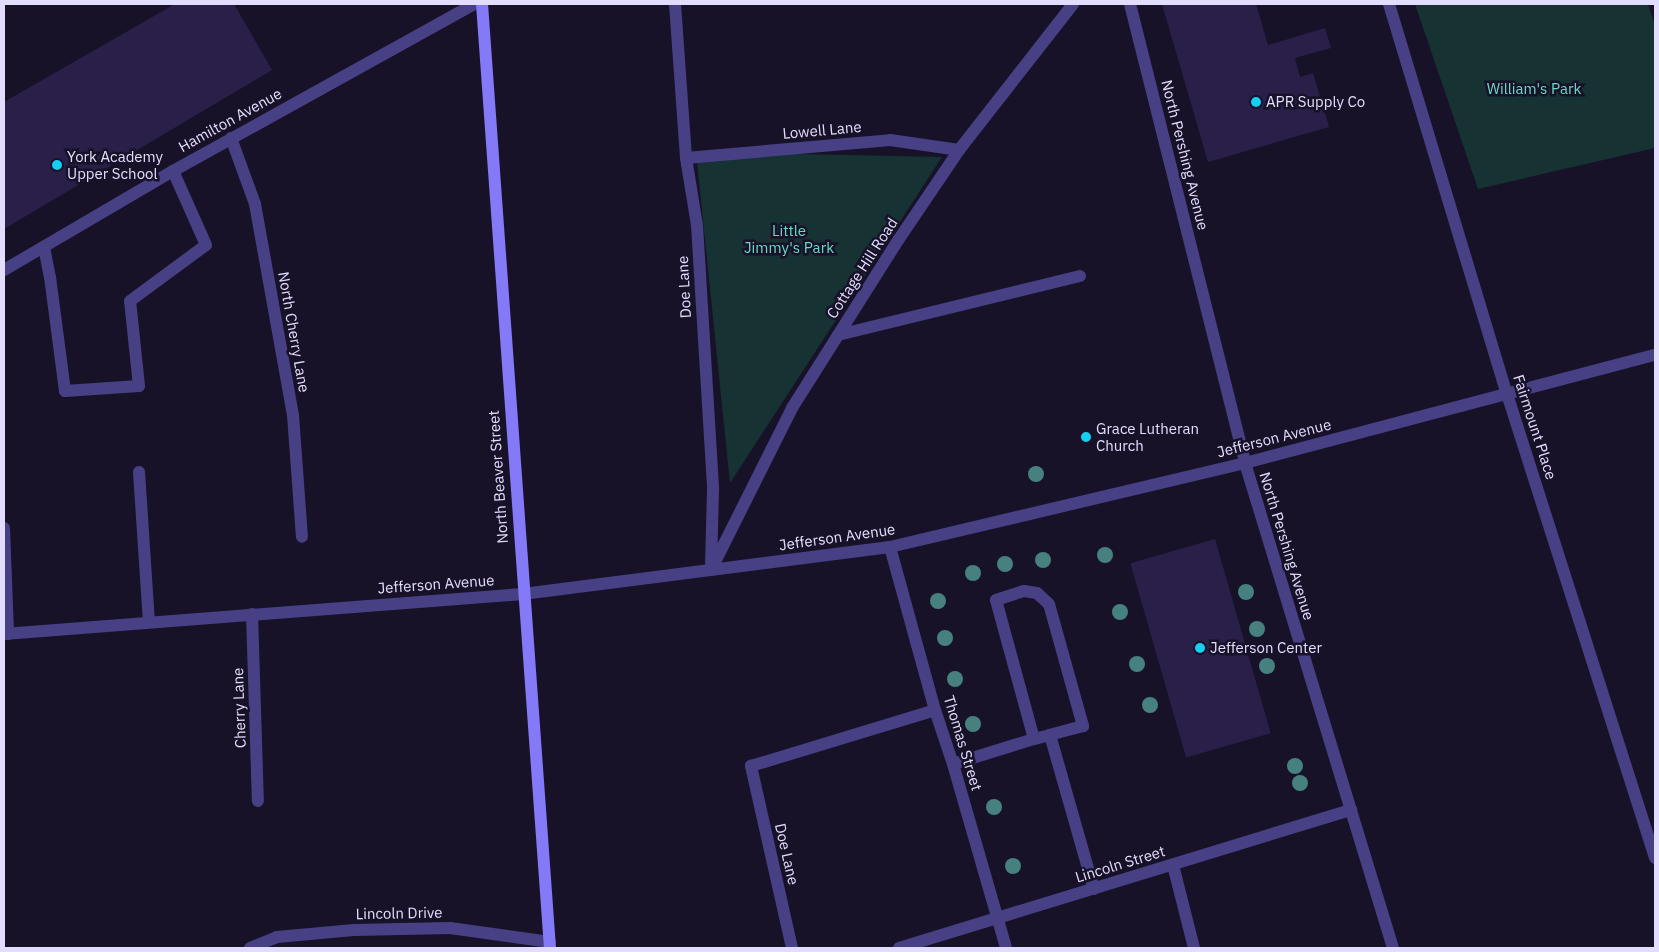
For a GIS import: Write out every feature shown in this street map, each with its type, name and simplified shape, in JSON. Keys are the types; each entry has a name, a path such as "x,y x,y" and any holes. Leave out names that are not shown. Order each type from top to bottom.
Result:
{"street":[{"name":"Hamilton Avenue","path":"4,270 172,171 474,4"},
{"name":"North Beaver Street","path":"482,4 523,594 550,945"},
{"name":"Doe Lane","path":"675,4 686,158 697,225 713,490 711,570"},
{"name":"Cottage Hill Road","path":"711,570 792,408 899,239 959,150 1073,4"},
{"name":"North Pershing Avenue","path":"1130,4 1245,463 1393,948"},
{"name":"Fairmount Place","path":"1389,4 1507,394 1655,858"},
{"name":"North Cherry Lane","path":"231,138 255,204 293,415 302,537"},
{"name":"Lowell Lane","path":"686,158 890,140 959,150"},
{"path":"44,247 50,277 65,391 139,386 130,301 206,245 172,171"},
{"path":"838,335 1080,276"},
{"name":"Jefferson Avenue","path":"6,634 523,594 890,547 1245,463 1655,355"},
{"path":"139,472 149,622"},
{"path":"4,528 6,634"},
{"name":"Thomas Street","path":"890,547 996,919 1006,948"},
{"path":"953,764 1083,726 1049,604 1037,593 1024,592 996,600 1034,739"},
{"name":"Cherry Lane","path":"252,614 258,801"},
{"name":"Doe Lane","path":"792,948 751,766 936,710"},
{"path":"1050,735 1094,889"},
{"name":"Lincoln Street","path":"899,948 1351,810"},
{"path":"1173,865 1194,948"},
{"name":"Lincoln Drive","path":"250,948 277,937 363,930 450,928 550,945"}],"green space":[{"name":"William's Park","path":"1415,4 1648,4 1655,26 1655,148 1478,189"},
{"name":"Little Jimmy's Park","path":"696,152 942,157 730,483"}],"building":[{"name":"York Academy Upper School","path":"175,4 234,4 272,70 4,229 4,102"},
{"name":"APR Supply Co","path":"1162,4 1256,4 1268,45 1325,28 1331,48 1295,58 1300,77 1313,73 1329,127 1208,162"},
{"name":"Jefferson Center","path":"1215,539 1271,733 1186,757 1130,563"}],"place":[{"name":"APR Supply Co","path":"1256,102"},
{"name":"York Academy Upper School","path":"57,165"},
{"name":"Grace Lutheran Church","path":"1086,437"},
{"name":"Jefferson Center","path":"1200,648"}]}
